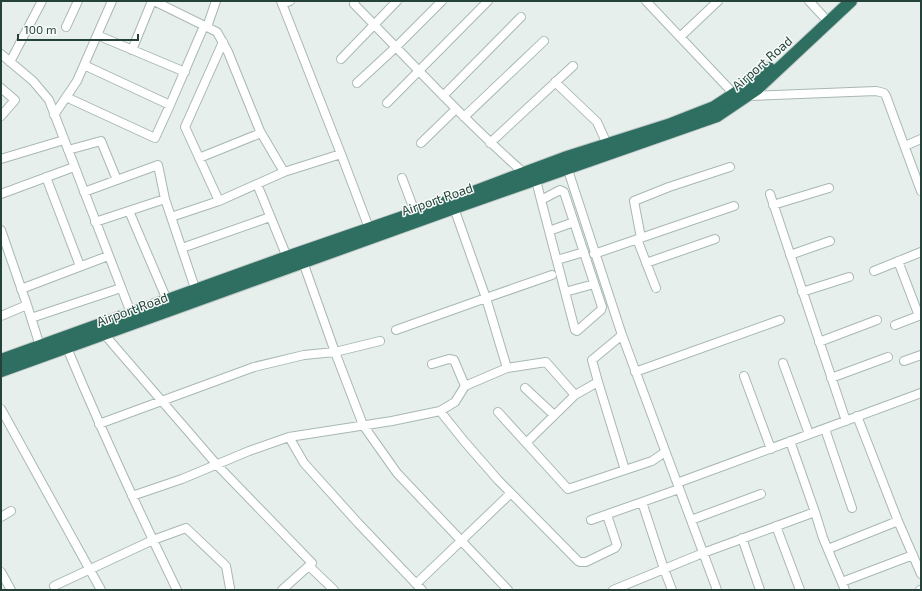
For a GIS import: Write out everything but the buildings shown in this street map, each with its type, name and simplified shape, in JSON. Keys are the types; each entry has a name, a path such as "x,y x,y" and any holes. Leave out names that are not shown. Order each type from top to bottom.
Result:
{"highway":[{"name":"Airport Road","path":"1,371 454,208 536,180 566,163 607,144 668,125 714,107 764,73 839,1"},
{"name":"Airport Road","path":"1,360 524,173 566,163 717,116 749,96 851,1"}],"street":[{"path":"10,62 42,1"},
{"path":"66,27 78,1"},
{"path":"54,115 77,81 112,1"},
{"path":"132,50 153,1 217,32 228,52 261,133 284,172"},
{"path":"66,97 155,138 216,1"},
{"path":"355,1 354,4 443,96 490,143 524,173"},
{"path":"341,59 397,1"},
{"path":"357,83 442,1"},
{"path":"387,103 488,1"},
{"path":"646,1 734,94 749,96 876,91 886,96 921,190"},
{"path":"680,37 718,1"},
{"path":"809,1 823,16"},
{"path":"284,2 369,228"},
{"path":"443,96 522,17"},
{"path":"97,35 185,72"},
{"path":"464,117 544,41"},
{"path":"219,201 185,127 223,42"},
{"path":"1,54 33,81 49,100 131,313"},
{"path":"84,65 170,105"},
{"path":"490,143 573,66"},
{"path":"555,82 597,122 607,144"},
{"path":"1,88 15,100 1,116"},
{"path":"421,143 456,109"},
{"path":"199,158 261,133"},
{"path":"905,146 921,139"},
{"path":"1,159 64,140"},
{"path":"68,150 102,142 117,180"},
{"path":"171,217 219,201 284,172 341,154"},
{"path":"566,163 594,254 635,372 717,590"},
{"path":"84,192 158,165 165,199 196,291"},
{"path":"1,194 74,167"},
{"path":"656,288 646,263 639,239 634,201 669,187 730,167"},
{"path":"46,177 80,266"},
{"path":"402,178 415,212"},
{"path":"536,180 541,200 549,231 575,330 577,331 602,309 563,190 560,190 541,200"},
{"path":"257,184 287,257"},
{"path":"773,205 829,188"},
{"path":"770,194 846,421"},
{"path":"95,222 165,199"},
{"path":"594,254 734,206"},
{"path":"454,208 486,298 507,368"},
{"path":"129,211 167,300"},
{"path":"182,248 270,217"},
{"path":"549,231 574,222"},
{"path":"1,230 40,346"},
{"path":"646,263 715,239"},
{"path":"790,255 830,241"},
{"path":"557,260 584,252"},
{"path":"874,271 921,252"},
{"path":"21,288 108,256"},
{"path":"895,325 920,315 898,261"},
{"path":"303,262 363,425 396,473 508,590"},
{"path":"396,330 552,275"},
{"path":"802,292 849,277"},
{"path":"565,292 594,284"},
{"path":"31,318 121,288"},
{"path":"1,316 27,305"},
{"path":"635,372 780,320"},
{"path":"819,342 877,320"},
{"path":"104,334 216,464 312,563 282,590"},
{"path":"622,335 592,360 625,470"},
{"path":"99,424 254,367 304,355 335,352 380,341"},
{"path":"67,348 99,424 177,590"},
{"path":"904,361 921,355"},
{"path":"831,378 888,357"},
{"path":"432,364 449,359 454,360 465,386"},
{"path":"132,496 182,479 249,451 289,437 392,421 440,410 455,402 465,386 507,368 546,362 575,395"},
{"path":"783,363 809,434"},
{"path":"744,376 771,449"},
{"path":"526,443 575,395 598,382"},
{"path":"525,388 554,415"},
{"path":"591,520 642,502 790,441 921,394"},
{"path":"1,409 101,590"},
{"path":"440,410 464,441 511,493 580,562 586,562 614,550 616,547 607,515"},
{"path":"498,412 568,489 652,461 665,452"},
{"path":"857,416 898,521 921,574"},
{"path":"825,429 852,508"},
{"path":"289,437 304,463 358,523 419,587 462,541 511,493"},
{"path":"790,441 828,549 846,590"},
{"path":"691,520 761,494"},
{"path":"642,502 672,590"},
{"path":"1,517 11,511"},
{"path":"613,590 703,553 815,512"},
{"path":"828,549 898,521"},
{"path":"776,526 800,590"},
{"path":"54,586 153,540 186,528 226,566 229,589"},
{"path":"742,538 760,590"},
{"path":"842,582 913,555"},
{"path":"309,566 334,590"},
{"path":"1,572 10,590"}]}
